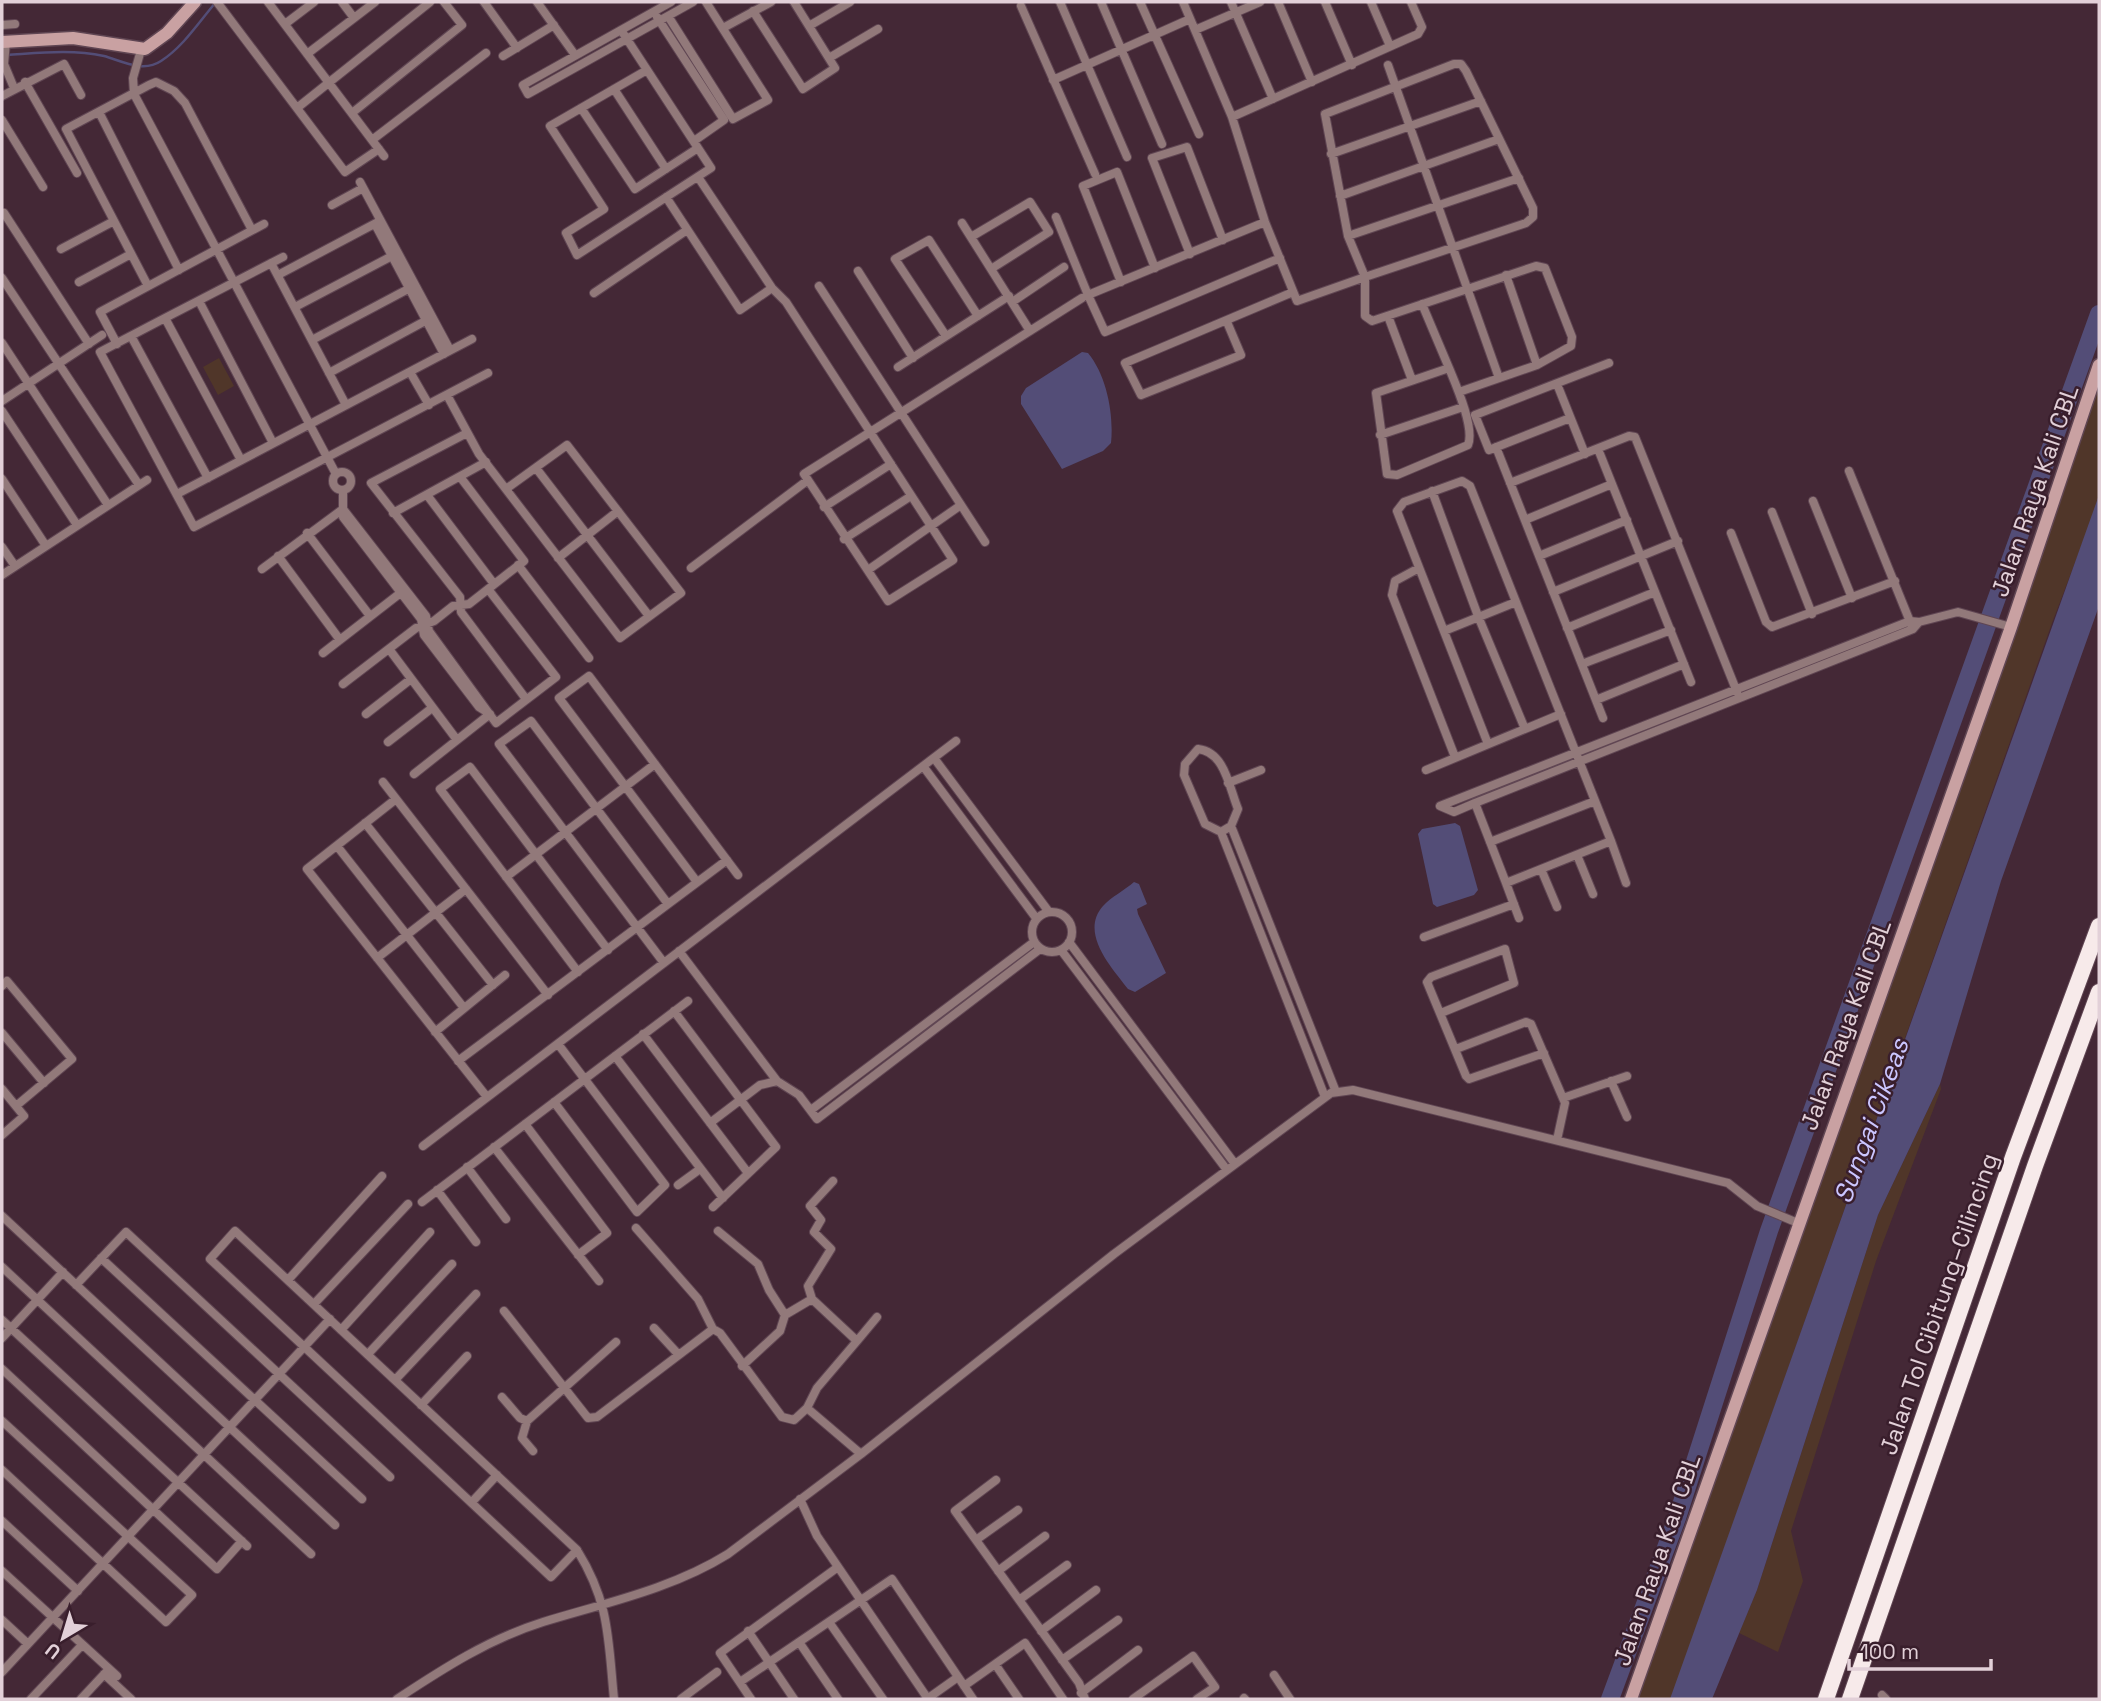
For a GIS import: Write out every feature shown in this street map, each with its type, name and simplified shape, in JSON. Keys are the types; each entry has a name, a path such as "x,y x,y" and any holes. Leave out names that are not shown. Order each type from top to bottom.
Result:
{"highway":[{"name":"Jalan Tol Cibitung–Cilincing","path":"1826,1699 2013,1157 2099,926"},
{"name":"Jalan Tol Cibitung–Cilincing","path":"1850,1699 2030,1179 2099,992"}],"main road":[{"path":"5,44 73,38 140,54 158,41 195,2"},
{"name":"Jalan Raya Kali CBL","path":"1631,1699 2011,627 2099,365"}],"street":[{"path":"219,4 345,172 382,153 268,2"},
{"path":"285,24 314,2"},
{"path":"342,2 354,18"},
{"path":"307,54 374,2"},
{"path":"296,108 430,2"},
{"path":"352,113 462,26 444,2"},
{"path":"484,2 517,48"},
{"path":"537,2 575,55"},
{"path":"671,2 523,85 528,94 693,2"},
{"path":"654,11 664,18 733,119 768,100 706,2"},
{"path":"723,28 771,2"},
{"path":"754,11 803,89 835,68 794,2"},
{"path":"809,26 850,2"},
{"path":"1060,2 1127,157"},
{"path":"1101,2 1163,144"},
{"path":"1140,2 1199,134"},
{"path":"1183,2 1232,117 1265,222 1297,301 1365,277 1526,223 1534,217 1466,71 1458,64 1395,86 1328,111 1325,122 1348,236 1365,277 1367,319 1372,321 1388,316 1536,266 1545,268 1572,337 1569,350 1537,365 1459,391"},
{"path":"1230,2 1273,99"},
{"path":"1195,30 1260,2"},
{"path":"1278,2 1312,82"},
{"path":"1325,2 1352,65"},
{"path":"1371,2 1390,47"},
{"path":"1232,117 1352,65 1422,30 1411,2"},
{"path":"1021,6 1095,174"},
{"path":"581,108 635,189 666,169 724,120 664,18"},
{"path":"1053,80 1190,19"},
{"path":"2,25 15,24"},
{"path":"503,56 554,25"},
{"path":"829,58 878,29"},
{"path":"621,30 711,168 577,255 566,233 604,209 550,126 647,70"},
{"path":"5,44 3,65 14,88"},
{"path":"372,140 486,53"},
{"path":"140,54 135,70 134,94 336,474 334,484 343,490"},
{"path":"2,96 64,64 81,95"},
{"path":"1388,65 1499,378"},
{"path":"25,82 77,173"},
{"path":"148,286 66,129 156,82 174,91 186,103 252,230"},
{"path":"614,89 666,169"},
{"path":"1331,154 1481,101"},
{"path":"99,112 179,270"},
{"path":"2,120 43,187"},
{"path":"1340,196 1499,139"},
{"path":"1190,254 1152,158 1187,147 1223,240"},
{"path":"1121,282 1083,187 1117,172 1155,268"},
{"path":"698,177 772,288 786,302 870,432 891,464 911,496 953,560 888,601 869,570 844,539 804,474 870,432 901,413 1030,331 1085,297 1265,222"},
{"path":"1348,236 1518,178"},
{"path":"332,205 361,185 392,256 447,352"},
{"path":"666,197 740,310 772,288"},
{"path":"971,237 1030,202 1049,232 991,269"},
{"path":"4,213 89,344"},
{"path":"1056,217 1085,297 1105,332 1280,258"},
{"path":"61,249 114,221"},
{"path":"278,275 378,222"},
{"path":"378,222 447,352"},
{"path":"962,223 1030,331"},
{"path":"117,344 100,312 264,224"},
{"path":"594,293 687,230"},
{"path":"946,336 895,259 929,240 978,316"},
{"path":"79,282 131,254"},
{"path":"295,307 392,256"},
{"path":"283,257 100,352 194,527 488,373"},
{"path":"271,263 346,405"},
{"path":"898,367 978,316 1064,267"},
{"path":"858,271 913,358"},
{"path":"1506,275 1537,365"},
{"path":"2,278 143,482 2,575"},
{"path":"819,286 985,542"},
{"path":"312,340 410,288"},
{"path":"1227,322 1241,355 1140,395 1125,363 1293,292"},
{"path":"198,301 273,443"},
{"path":"1422,304 1459,391 1470,436 1468,445 1390,476 1385,471 1376,393 1449,368"},
{"path":"1388,316 1412,380"},
{"path":"165,318 242,460"},
{"path":"329,373 427,320"},
{"path":"2,401 102,335"},
{"path":"131,336 208,478"},
{"path":"177,494 472,339"},
{"path":"2,343 108,505"},
{"path":"1570,418 1489,450 1475,415 1609,363"},
{"path":"410,372 429,405"},
{"path":"1556,384 1585,454"},
{"path":"447,395 486,462 506,489 558,558 620,638 681,593 567,445 506,489"},
{"path":"1380,435 1463,407"},
{"path":"2,411 77,526"},
{"path":"467,433 370,483 460,597 461,612 526,699"},
{"path":"1510,483 1629,436 1637,439 1738,693"},
{"path":"1496,447 1603,718"},
{"path":"1598,449 1690,682"},
{"path":"393,513 486,462"},
{"path":"824,506 891,464"},
{"path":"536,467 649,616"},
{"path":"1849,471 1914,624"},
{"path":"336,474 345,472 351,479 350,484 343,490 343,517 403,591 425,625 424,635 447,666 479,707 496,723 556,677 427,495"},
{"path":"343,684 388,649 453,606 469,604 524,561 461,478"},
{"path":"2,479 46,546"},
{"path":"691,568 808,480"},
{"path":"1488,744 1397,511 1404,502 1458,482 1468,484 1626,883"},
{"path":"1525,520 1612,484"},
{"path":"1432,491 1478,616 1525,729"},
{"path":"844,539 911,496"},
{"path":"1813,501 1852,598"},
{"path":"869,570 961,505"},
{"path":"262,569 307,533 343,509"},
{"path":"558,558 618,512"},
{"path":"1772,512 1812,614"},
{"path":"1539,556 1627,520"},
{"path":"307,533 370,616"},
{"path":"1731,533 1769,625 1780,626 1895,581"},
{"path":"1553,592 1678,541"},
{"path":"2,547 15,566"},
{"path":"278,556 340,640"},
{"path":"518,565 589,658"},
{"path":"1419,568 1397,579 1392,595 1455,757"},
{"path":"323,653 403,591"},
{"path":"1567,628 1656,592"},
{"path":"1444,631 1516,602"},
{"path":"1578,757 1454,811 1440,806 1578,757 1914,624 1958,612 2011,627"},
{"path":"1582,664 1671,630"},
{"path":"388,649 457,740"},
{"path":"1596,700 1684,664"},
{"path":"697,882 559,698 589,676 738,875"},
{"path":"366,714 411,679"},
{"path":"388,742 432,708"},
{"path":"414,774 489,714"},
{"path":"1426,770 1561,714"},
{"path":"664,963 499,744 531,721 668,904"},
{"path":"423,1146 956,741"},
{"path":"1221,832 1231,826 1238,809 1218,758 1210,750 1198,749 1185,765 1185,775 1205,824 1221,832 1325,1097"},
{"path":"934,758 1049,912"},
{"path":"506,877 655,764"},
{"path":"923,766 1036,918"},
{"path":"578,972 440,789 470,767 608,950"},
{"path":"1228,783 1261,770"},
{"path":"383,782 548,995"},
{"path":"396,799 307,869 487,1097"},
{"path":"1490,842 1595,801"},
{"path":"1475,803 1519,918"},
{"path":"365,823 493,985"},
{"path":"1231,826 1336,1092"},
{"path":"1506,883 1611,841"},
{"path":"337,846 464,1008"},
{"path":"1577,855 1593,894"},
{"path":"458,1061 727,860"},
{"path":"1541,869 1557,907"},
{"path":"377,958 466,889"},
{"path":"1424,937 1514,904"},
{"path":"1049,912 1060,913 1067,918 1072,934 1069,942 1061,950 1047,951 1037,945 1031,934 1036,918 1049,912"},
{"path":"1069,942 1235,1164"},
{"path":"679,951 776,1081 799,1095 817,1119 1037,945"},
{"path":"1440,1013 1514,983 1505,949 1428,978 1440,1013 1466,1076 1472,1080 1544,1053"},
{"path":"1061,950 1227,1170"},
{"path":"1270,957 1281,952"},
{"path":"435,1032 505,975"},
{"path":"2,986 7,981 72,1059 16,1107"},
{"path":"422,1202 688,1001"},
{"path":"674,1011 776,1147 713,1207"},
{"path":"1456,1049 1526,1022 1531,1024 1565,1103 1557,1140"},
{"path":"2,1033 44,1083"},
{"path":"643,1034 748,1173"},
{"path":"554,1102 637,1212 665,1185 558,1044"},
{"path":"615,1056 723,1198"},
{"path":"1563,1098 1628,1076"},
{"path":"710,1123 760,1085 776,1081"},
{"path":"1611,1081 1627,1117"},
{"path":"2,1089 24,1116 2,1135"},
{"path":"397,1699 482,1646 542,1623 604,1605 711,1564 800,1499 855,1448 1325,1097 1336,1092 1353,1090 1728,1183 1757,1206 1798,1223"},
{"path":"525,1124 607,1233 578,1255"},
{"path":"494,1147 599,1281"},
{"path":"467,1167 506,1219"},
{"path":"678,1185 700,1169"},
{"path":"288,1280 382,1177"},
{"path":"832,1181 810,1206 821,1220 814,1232 831,1249 808,1286 812,1299 857,1341"},
{"path":"437,1190 476,1242"},
{"path":"314,1304 408,1204"},
{"path":"2,1216 335,1525"},
{"path":"636,1228 698,1299 713,1329 720,1333 742,1366 785,1420 798,1418 807,1408 817,1388 877,1317"},
{"path":"76,1285 126,1231 390,1477"},
{"path":"577,1550 551,1577 209,1259 235,1231 577,1550 594,1577 604,1605 614,1699"},
{"path":"718,1231 758,1264 769,1290 786,1315"},
{"path":"341,1330 430,1232"},
{"path":"101,1258 362,1499"},
{"path":"368,1354 452,1264"},
{"path":"2,1267 311,1554"},
{"path":"2,1338 63,1272"},
{"path":"395,1380 476,1294"},
{"path":"742,1366 780,1331 786,1315 812,1299"},
{"path":"504,1311 586,1416 595,1418 713,1329"},
{"path":"2,1672 330,1319"},
{"path":"2,1320 244,1544 217,1569 2,1369"},
{"path":"654,1328 678,1354"},
{"path":"533,1451 522,1438 527,1421 562,1387 616,1342"},
{"path":"421,1405 467,1356"},
{"path":"502,1397 520,1418 527,1421"},
{"path":"807,1408 855,1448"},
{"path":"2,1420 192,1595 166,1622 2,1469"},
{"path":"472,1502 497,1475"},
{"path":"996,1480 955,1511 1079,1683 1083,1696 1139,1650"},
{"path":"800,1499 817,1536 927,1699 958,1677"},
{"path":"976,1540 1018,1510"},
{"path":"2,1521 78,1591"},
{"path":"998,1571 1045,1536"},
{"path":"1019,1600 1067,1565"},
{"path":"751,1699 720,1653 838,1567"},
{"path":"2,1571 82,1645 131,1699"},
{"path":"740,1682 892,1579 974,1699"},
{"path":"1041,1631 1096,1590"},
{"path":"2,1620 28,1644"},
{"path":"1062,1660 1118,1620"},
{"path":"829,1622 883,1699"},
{"path":"748,1631 794,1699"},
{"path":"799,1642 838,1699"},
{"path":"964,1686 1025,1643 1063,1699"},
{"path":"31,1699 82,1645"},
{"path":"1133,1699 1193,1656 1215,1687 1197,1699"},
{"path":"995,1664 1019,1699"},
{"path":"107,1672 117,1676"},
{"path":"81,1699 107,1672"},
{"path":"681,1699 717,1672"},
{"path":"1273,1675 1290,1699"}],"shaded area":[{"path":"1082,352 1088,353 1095,362 1108,396 1111,443 1103,451 1062,469 1021,404 1021,396 1026,388"},
{"path":"219,358 234,386 218,395 203,367"},
{"path":"2099,366 2099,500 2052,623 1671,1699 1631,1699"},
{"path":"2099,495 2099,606 2001,881 1940,1084 1878,1215 1757,1590 1712,1699 1670,1699"},
{"path":"1455,823 1460,826 1478,890 1474,895 1437,907 1433,904 1418,834 1422,829"},
{"path":"1134,882 1139,884 1147,904 1137,909 1138,914 1166,973 1135,992 1128,989 1100,950 1095,927 1103,906"},
{"path":"1940,1084 1941,1089 1876,1261 1791,1531 1803,1581 1778,1652 1739,1633 1757,1590 1878,1215"}],"waterway":[{"path":"7,55 80,53 147,66 161,61 176,49 216,2"},
{"path":"1610,1699 1677,1518 1769,1231 2099,314"}],"water label":[{"name":"Sungai Cikeas","path":"1871,1121"}]}
